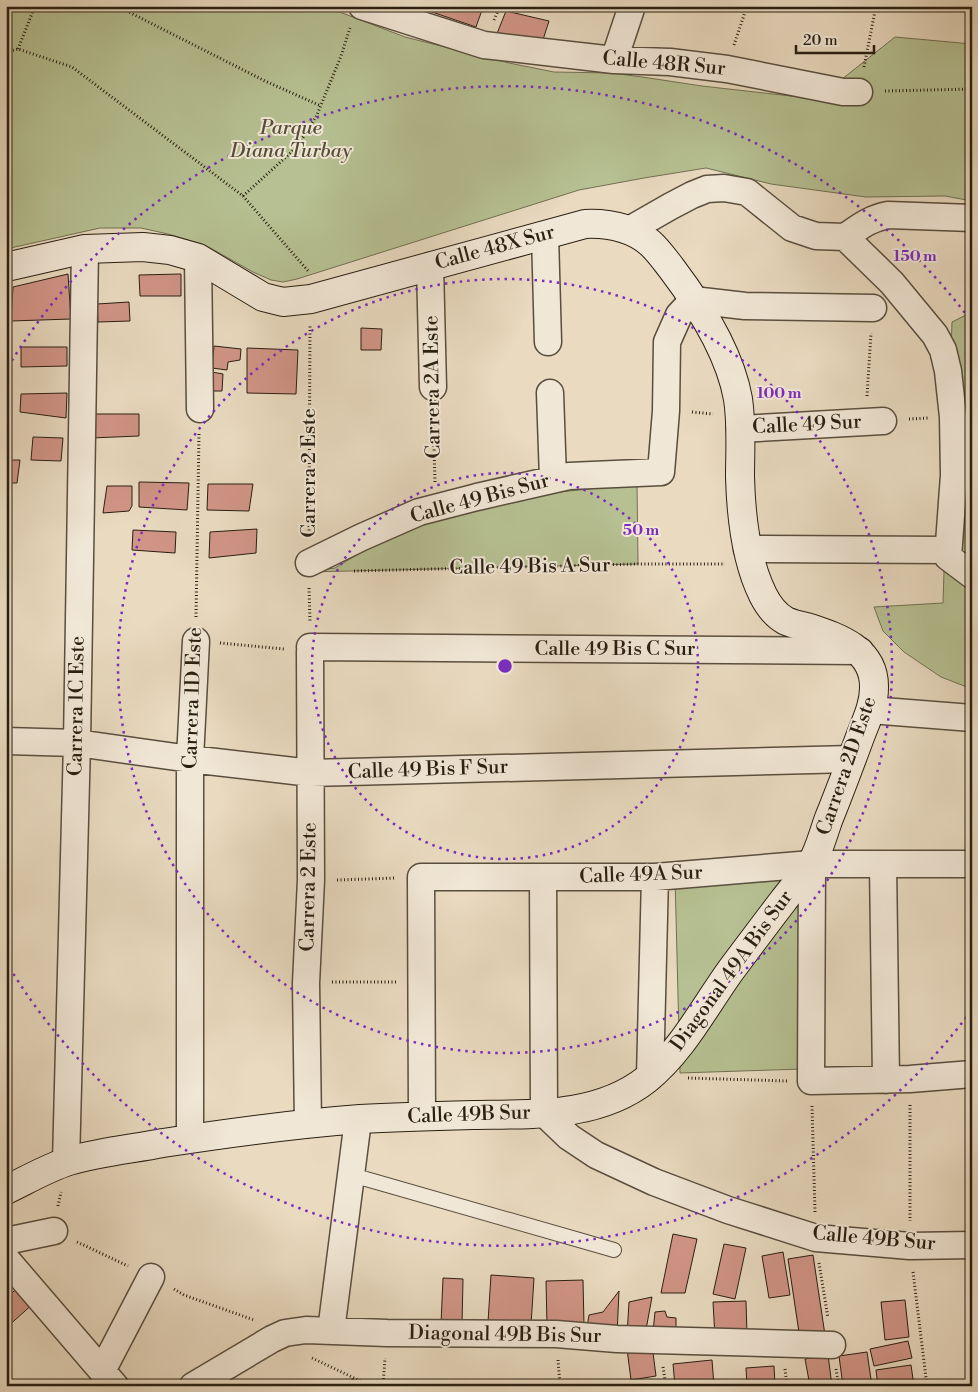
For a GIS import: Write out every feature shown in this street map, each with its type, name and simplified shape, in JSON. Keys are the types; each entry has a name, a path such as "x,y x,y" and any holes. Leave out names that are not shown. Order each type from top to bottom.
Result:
{"street":[{"path":"614,60 632,6"},
{"name":"Calle 48R Sur","path":"363,11 484,45 614,60 670,62 727,69 843,92 859,92"},
{"path":"629,230 692,195 707,189 724,188 747,192 792,228 816,236 845,237 865,222 888,215 972,218"},
{"name":"Calle 48X Sur","path":"6,268 85,249 143,247 170,250 198,258 263,297 283,302 319,297 585,224 613,224 629,230"},
{"path":"629,230 648,241 686,288 712,331 727,361 738,403 740,481 749,557 762,592 771,609 786,621 831,635 860,651"},
{"path":"545,235 548,342"},
{"path":"845,237 892,283 935,335 943,350 948,371 954,475 948,553"},
{"name":"Carrera 1C Este","path":"66,1162 77,743 85,249"},
{"path":"198,258 200,409"},
{"name":"Carrera 2A Este","path":"430,266 433,387"},
{"path":"693,300 745,306 873,308"},
{"path":"666,411 667,342 679,315 693,300"},
{"path":"550,393 553,479"},
{"name":"Calle 49 Bis Sur","path":"309,563 419,512 569,476 661,472 666,411"},
{"name":"Calle 49 Sur","path":"740,429 874,421"},
{"path":"749,557 948,553 972,575"},
{"name":"Carrera 1D Este","path":"190,1139 190,759 196,641"},
{"name":"Calle 49 Bis C Sur","path":"310,649 860,651"},
{"name":"Carrera 2 Este","path":"308,1124 306,982 310,880 310,649"},
{"name":"Carrera 2D Este","path":"812,864 870,710 874,692 874,677 869,662 860,651"},
{"path":"870,710 972,718"},
{"name":"Calle 49 Bis F Sur","path":"6,741 77,743 190,759 311,773 852,759"},
{"path":"812,864 811,1082 886,1080 972,1074"},
{"name":"Calle 49A Sur","path":"421,877 655,877 812,864 972,864"},
{"name":"Diagonal 49A Bis Sur","path":"544,1113 596,1105 616,1098 650,1077 671,1055 728,975 812,864"},
{"path":"883,864 886,1080"},
{"path":"421,877 422,1116"},
{"path":"543,877 544,1113"},
{"path":"650,1077 655,877"},
{"name":"Calle 49B Sur","path":"6,1190 66,1162 95,1155 190,1139 308,1124 358,1120 422,1116 544,1113 569,1137 596,1155 646,1178 728,1210 807,1235 910,1246 972,1245"},
{"path":"331,1331 358,1120"},
{"path":"6,1241 54,1231"},
{"path":"6,1258 109,1378 151,1277"},
{"name":"Diagonal 49B Bis Sur","path":"193,1386 272,1339 285,1334 306,1330 556,1334 617,1339 832,1345"}],"lane":[{"path":"350,1176 614,1250"}],"path":[{"path":"18,49 35,6"},
{"path":"117,6 265,81 321,106"},
{"path":"727,69 746,6"},
{"path":"876,6 859,92 972,89"},
{"path":"243,196 297,147 317,115 341,56 363,11"},
{"path":"6,52 18,49 72,66 243,196 319,297"},
{"name":"Carrera 2 Este","path":"310,649 309,563 319,297"},
{"path":"873,308 874,421"},
{"name":"Carrera 2A Este","path":"433,387 435,508"},
{"name":"Carrera 1D Este","path":"196,641 200,409"},
{"name":"Calle 49 Sur","path":"666,411 712,414 721,417 740,429"},
{"name":"Calle 49 Sur","path":"874,421 952,417"},
{"name":"Calle 49 Bis A Sur","path":"349,571 638,564 749,557"},
{"path":"196,641 310,649"},
{"path":"310,880 421,877"},
{"path":"306,982 422,982"},
{"path":"650,1077 811,1082"},
{"path":"272,1339 371,1386"},
{"path":"350,1386 354,1378"}],"green space":[{"name":"Parque Diana Turbay","path":"6,6 324,6 405,37 509,63 554,72 612,73 702,86 817,99 895,37 972,44 972,201 945,196 866,197 771,184 706,168 579,190 283,282 271,280 253,272 205,245 141,228 100,228 6,249"},
{"path":"972,312 972,689 941,677 904,652 883,631 874,607 943,603 952,322"},
{"path":"637,484 638,564 309,572 335,568 373,545 429,522 510,497"},
{"path":"798,874 803,1069 680,1073 675,877"}],"building":[{"path":"430,6 470,6 482,10 476,27 429,11"},
{"path":"506,11 549,21 541,46 496,36"},
{"path":"68,274 71,319 11,321 13,287"},
{"path":"181,274 181,296 140,296 139,275"},
{"path":"129,302 130,321 98,322 97,304"},
{"path":"361,328 382,329 381,350 361,350"},
{"path":"214,346 241,349 240,360 228,362 227,370 212,368"},
{"path":"21,347 67,347 67,366 21,367"},
{"path":"247,348 298,350 296,394 247,393"},
{"path":"206,371 223,374 222,391 203,391"},
{"path":"67,393 66,418 20,412 21,394"},
{"path":"91,414 139,414 139,436 91,438"},
{"path":"33,437 63,438 61,461 31,460"},
{"path":"6,460 20,460 17,483 6,483"},
{"path":"139,482 189,483 187,510 139,507"},
{"path":"208,484 253,484 249,511 207,510"},
{"path":"107,486 132,486 132,506 129,511 103,513"},
{"path":"257,529 256,553 209,558 210,532"},
{"path":"133,530 176,532 175,553 132,550"},
{"path":"673,1234 697,1239 685,1293 661,1293"},
{"path":"724,1244 746,1248 735,1299 713,1294"},
{"path":"783,1252 790,1295 769,1298 762,1256"},
{"path":"813,1255 825,1335 800,1339 788,1259"},
{"path":"491,1275 534,1278 531,1325 488,1322"},
{"path":"443,1278 463,1279 462,1325 441,1324"},
{"path":"583,1280 584,1326 547,1327 546,1281"},
{"path":"21,1285 34,1303 6,1328 6,1298"},
{"path":"619,1291 617,1335 586,1333 589,1315 603,1312"},
{"path":"652,1297 645,1335 627,1336 629,1302"},
{"path":"905,1300 909,1337 885,1340 881,1302"},
{"path":"746,1301 747,1335 715,1337 713,1302"},
{"path":"665,1311 667,1317 676,1318 676,1333 653,1332 655,1312"},
{"path":"908,1341 912,1358 874,1366 870,1349"},
{"path":"652,1345 656,1376 631,1380 627,1349"},
{"path":"867,1352 872,1386 843,1386 839,1356"},
{"path":"828,1355 832,1386 810,1386 805,1359"},
{"path":"712,1360 714,1386 675,1386 673,1364"},
{"path":"911,1365 914,1386 878,1386 876,1370"},
{"path":"774,1366 775,1386 747,1386 746,1368"},
{"path":"659,1382 659,1386 634,1386 634,1383"}]}
